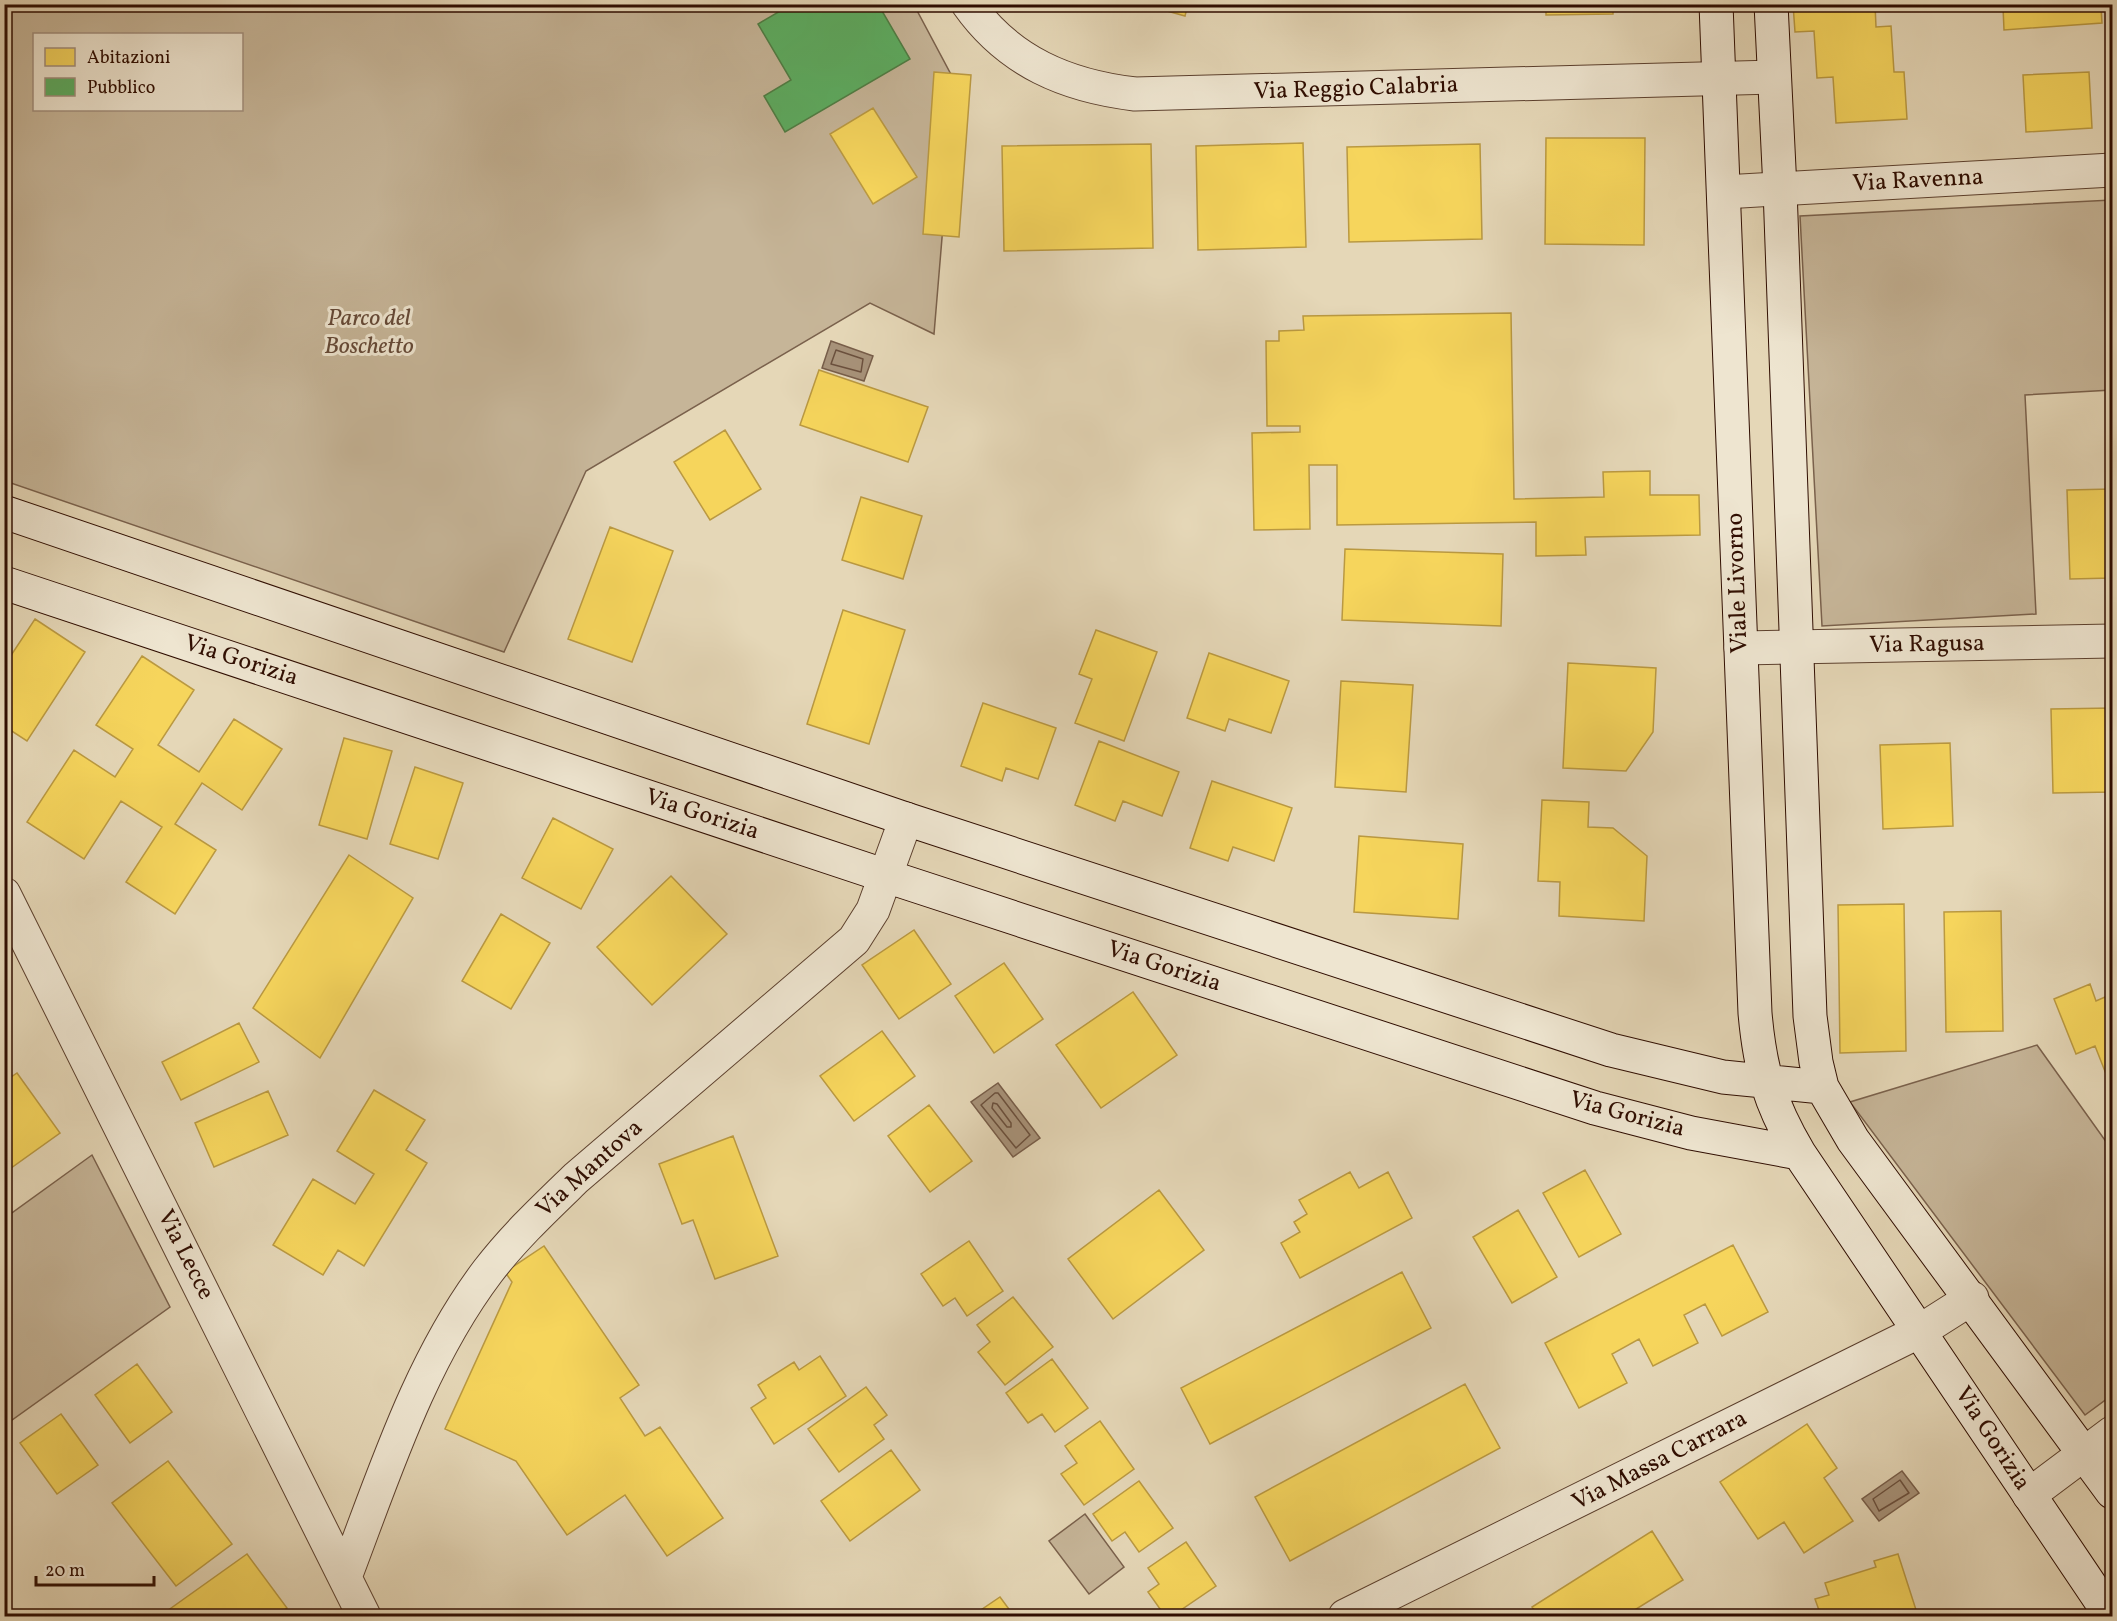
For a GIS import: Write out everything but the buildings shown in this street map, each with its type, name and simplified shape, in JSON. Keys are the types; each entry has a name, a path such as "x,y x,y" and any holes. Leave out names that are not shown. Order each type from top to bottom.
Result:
{"street":[{"name":"Via Reggio Calabria","path":"968,4 997,40 1042,69 1089,86 1136,94 1774,77"},
{"name":"Viale Livorno","path":"1716,4 1755,1013 1765,1083 1778,1116 1799,1154"},
{"path":"1771,4 1798,647 1810,1016 1816,1062 1822,1087 1853,1140 1972,1298 2112,1492"},
{"name":"Via Ravenna","path":"1724,192 2112,170"},
{"path":"4,512 906,819 1611,1050 1696,1072 1765,1083 1822,1087"},
{"name":"Via Gorizia","path":"4,583 1594,1108 1680,1130 1799,1154 2111,1617"},
{"name":"Via Ragusa","path":"1741,648 2112,641"},
{"name":"Via Mantova","path":"345,1576 420,1389 451,1327 488,1271 542,1210 576,1178 838,956 863,930 886,876 906,819"},
{"name":"Via Lecce","path":"4,894 364,1617"},
{"name":"Via Massa Carrara","path":"1345,1617 1920,1331 1972,1298"},
{"path":"2029,1495 2112,1433"}],"green space":[{"name":"Parco del Boschetto","path":"4,5 914,5 955,82 934,334 870,303 586,471 504,652 5,481"},
{"path":"2112,200 2112,390 2025,395 2036,614 1822,626 1800,216"},
{"path":"2037,1045 2112,1150 2112,1395 2085,1415 1850,1102"},
{"path":"92,1155 170,1307 5,1425 5,1218"},
{"path":"1085,1514 1124,1567 1089,1594 1049,1541"}],"water":[{"path":"831,341 873,356 864,381 822,368"},
{"path":"998,1083 1040,1138 1013,1157 971,1102"},
{"path":"1902,1471 1919,1493 1879,1521 1862,1499"}]}
